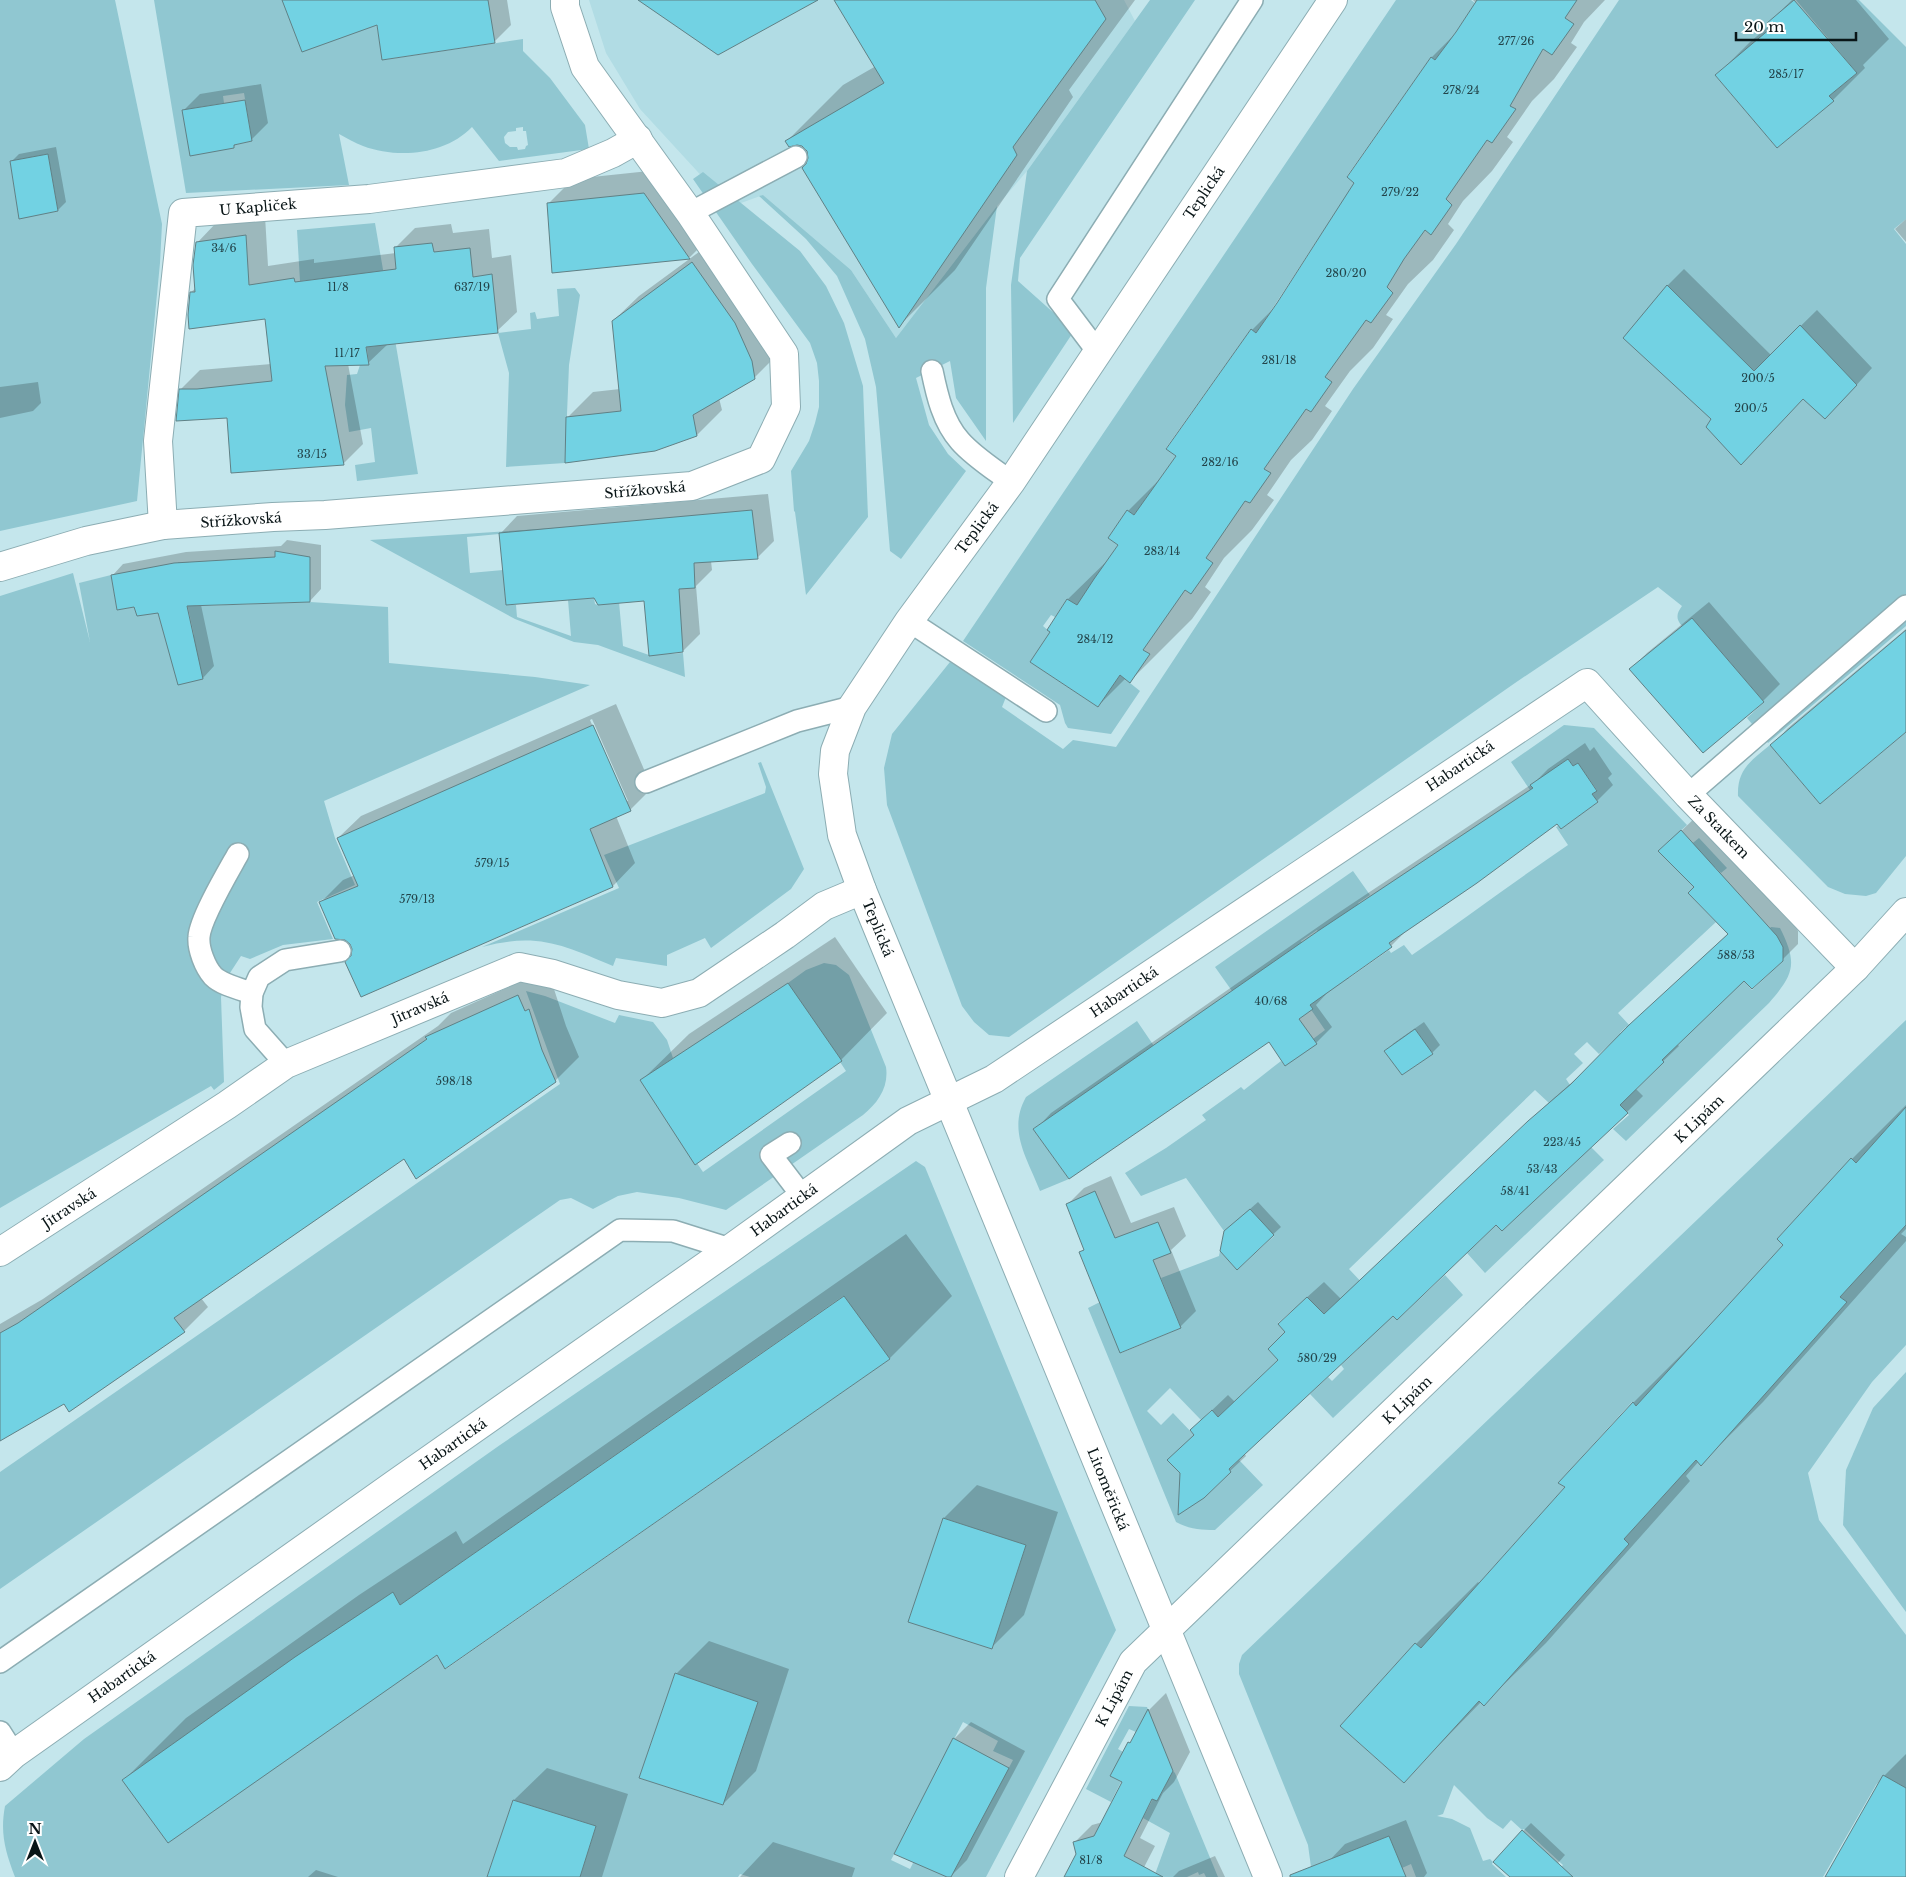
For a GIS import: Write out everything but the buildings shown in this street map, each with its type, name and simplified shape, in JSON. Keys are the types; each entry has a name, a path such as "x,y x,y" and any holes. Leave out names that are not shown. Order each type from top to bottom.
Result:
{"street":[{"name":"Střížkovská","path":"0,566 86,541 163,525 324,515 692,486 760,459 786,407 784,354 690,212 585,66 565,7 565,0"},
{"name":"Teplická","path":"949,1102 862,890 842,835 832,774 835,751 852,707 909,621 1011,482 1098,352 1324,3"},
{"name":"U Kapliček","path":"163,525 158,441 183,213 369,198 566,172 614,153 638,138"},
{"name":"Za Statkem","path":"1587,683 1688,795 1856,968"},
{"name":"Habartická","path":"5,1751 395,1484 730,1250 908,1121 994,1079 1587,683"},
{"name":"Jitravská","path":"0,1252 227,1106 286,1064 519,967 553,974 618,995 662,1003 699,993 824,906 862,890"},
{"name":"K Lipám","path":"1019,1877 1133,1662 1856,968 1906,912"},
{"name":"Litoměřická","path":"949,1102 1268,1877"}],"lane":[{"path":"1098,352 1058,299 1252,0"},
{"path":"690,212 796,156"},
{"path":"932,371 938,397 947,422 960,442 1011,482"},
{"path":"1688,795 1906,606"},
{"path":"909,621 1046,711"},
{"path":"646,782 797,721 852,707"},
{"path":"238,854 202,923 198,937 202,957 214,976 230,985 252,993"},
{"path":"286,1064 256,1029 251,1007 252,993 259,977 285,960 340,951"},
{"path":"790,1144 771,1156 803,1197"},
{"path":"0,1662 620,1230 673,1231 730,1250"}],"shaded area":[{"path":"0,0 115,0 162,224 160,263 137,501 0,531","holes":["48,154 58,211 19,218 10,161"]},
{"path":"154,0 372,0 383,60 523,39 523,51 550,78 585,125 589,149 499,161 472,127 448,144 435,149 406,153 377,150 360,145 339,134 349,185 186,193","holes":["244,93 252,141 234,145 182,110 224,103 223,96","523,127 523,131 526,131 528,145 525,149 518,150 517,147 510,147 505,143 504,137 508,132 516,131 516,128"]},
{"path":"589,0 1124,0 1135,21 1027,171 997,206 896,338 851,270 763,195 730,207 640,109 606,53"},
{"path":"1150,0 1195,0 1020,258 1018,281 1074,331 1013,423 1011,285 1027,171"},
{"path":"1396,0 1471,0 1475,3 1435,60 1431,57 1347,176 1356,185 1256,333 1250,330 1166,448 1176,456 1134,515 1127,510 1108,538 1118,545 1077,605 1067,599 1055,617 1051,615 1043,626 1050,632 1030,662 1098,707 1120,675 1140,691 1111,734 1068,728 1060,705 963,641"},
{"path":"1619,0 1794,0 1767,23 1771,29 1715,75 1777,148 1833,101 1829,96 1857,73 1796,0 1859,0 1906,47 1906,219 1894,229 1906,244 1906,626 1768,743 1747,718 1764,702 1692,618 1682,626 1678,616 1682,606 1658,587 1515,683 1009,1037 989,1035 974,1022 962,1006 887,805 884,768 892,734 950,662 1006,697 1002,707 1063,749 1073,740 1116,747 1353,389 1456,244"},
{"path":"703,172 800,251 826,286 844,323 863,386 868,517 806,595 794,511 791,471 809,441 819,407 817,363 810,343 693,179"},
{"path":"763,195 851,270 896,338 997,206 986,288 986,441 956,398 950,361 916,378 929,425 948,454 966,471 901,559 890,551 876,387 865,339 837,276 806,239 759,196"},
{"path":"375,223 418,474 357,481 355,465 375,462 371,428 349,432 345,405 347,375 357,374 360,365 369,363 357,275 300,281 297,230"},
{"path":"575,288 580,295 569,365 565,463 506,467 509,373 498,333 531,329 530,313 535,312 537,319 559,316 557,289"},
{"path":"587,526 467,537 470,573 503,570 506,605 516,605 517,617 571,636 568,600 594,598 595,604 598,605 619,602 623,646 649,655 683,653 685,677 598,645 574,642 515,619 370,540"},
{"path":"178,562 189,562 190,593 196,606 310,602 388,607 389,663 535,677 590,685 324,801 335,838 355,885 317,902 333,939 283,945 250,959 241,956 228,976 221,997 224,1082 214,1090 211,1086 0,1208 0,596 73,573 90,642 79,583 111,575 117,610 134,607 158,613 166,641 194,635"},
{"path":"1564,725 1594,728 1687,825 1658,851 1669,862 1699,838 1727,868 1721,873 1715,867 1688,893 1716,922 1618,1013 1632,1028 1629,1030 1626,1027 1599,1054 1587,1042 1574,1054 1583,1063 1566,1079 1570,1085 1549,1103 1535,1090 1349,1269 1397,1320 1445,1275 1463,1295 1333,1418 1310,1394 1328,1377 1332,1381 1344,1369 1341,1365 1358,1349 1307,1297 1278,1323 1285,1332 1268,1349 1278,1360 1218,1417 1211,1410 1201,1420 1170,1388 1147,1411 1161,1425 1173,1413 1194,1435 1168,1460 1185,1478 1180,1488 1183,1499 1204,1498 1231,1472 1229,1470 1239,1460 1263,1485 1215,1530 1195,1529 1176,1522 1088,1308 1100,1302 1121,1353 1181,1328 1161,1278 1219,1256 1220,1251 1237,1270 1274,1236 1250,1210 1224,1231 1186,1178 1141,1196 1125,1173 1166,1148 1206,1120 1202,1115 1241,1087 1244,1090 1281,1061 1285,1066 1325,1030 1277,960 1232,991 1215,967 1353,871 1370,895 1358,903 1361,907 1321,936 1317,930 1301,941 1324,976 1349,978 1389,950 1391,953 1404,945 1412,955 1568,845 1556,827 1558,826 1561,829 1598,802 1592,794 1597,790 1578,763 1573,766 1568,759 1531,785 1533,788 1530,790 1511,762","holes":["1415,1029 1433,1054 1402,1075 1384,1051"]},
{"path":"1906,732 1906,856 1876,893 1866,896 1845,894 1828,887 1738,796 1740,779 1746,766 1770,745 1820,804"},
{"path":"761,762 804,869 791,889 711,948 705,938 667,955 667,966 616,958 613,966 579,952 549,943 519,941 482,947 619,888 604,855 765,793 766,787 758,763"},
{"path":"1771,927 1780,928 1789,951 1791,968 1784,984 1769,1003 1626,1141 1613,1129 1629,1115 1620,1105 1664,1062 1661,1059 1744,981 1752,990 1783,961"},
{"path":"824,963 836,965 849,975 886,1067 884,1088 878,1100 863,1115 726,1210 679,1198 637,1192 618,1196 593,1209 571,1198 560,1200 0,1589 0,1472 560,1084 526,991 545,996 615,1023 619,1015 653,1022 667,1040 673,1058 641,1080 703,1172 846,1071 788,983 806,970"},
{"path":"1906,1020 1906,1107 1856,1163 1851,1158 1777,1239 1783,1245 1636,1406 1632,1402 1558,1483 1565,1487 1421,1648 1415,1643 1340,1726 1404,1783 1479,1701 1484,1706 1629,1544 1624,1539 1696,1460 1847,1302 1840,1297 1906,1225 1906,1345 1872,1382 1808,1473 1819,1520 1906,1635 1906,1788 1884,1776 1876,1785 1823,1877 1552,1877 1563,1865 1524,1829 1522,1830 1511,1820 1503,1829 1487,1818 1454,1785 1443,1814 1437,1816 1452,1819 1470,1828 1483,1861 1490,1859 1493,1862 1492,1864 1506,1877 1416,1877 1411,1864 1402,1868 1389,1836 1311,1867 1308,1845 1239,1674 1239,1664 1242,1655"},
{"path":"1137,1021 1154,1046 1033,1129 1069,1179 1040,1191 1021,1145 1019,1133 1018,1122 1026,1097"},
{"path":"1591,1147 1604,1160 1485,1273 1467,1253 1496,1225 1502,1231"},
{"path":"916,1161 925,1167 1116,1630 986,1877 951,1877 1013,1760 993,1751 998,1741 963,1722 891,1860 910,1869 914,1861 948,1877 750,1877 740,1874 738,1877 580,1877 596,1826 513,1800 487,1877 15,1877 4,1842 5,1806 84,1739 500,1445","holes":["843,1296 890,1359 446,1669 437,1655 348,1716 122,1780 302,1653 393,1592 400,1605","943,1518 1026,1545 992,1649 909,1621","675,1673 757,1702 723,1805 639,1778"]},
{"path":"1906,1372 1906,1612 1843,1525 1846,1470 1873,1408"},
{"path":"1129,1706 1147,1707 1156,1730 1141,1722 1136,1732 1129,1729 1118,1749 1123,1752 1110,1776 1121,1782 1111,1802 1086,1789"},
{"path":"1173,1771 1218,1877 1206,1877 1204,1873 1199,1875 1198,1872 1187,1877 1154,1877 1170,1833 1143,1818 1153,1799 1157,1801"}]}
